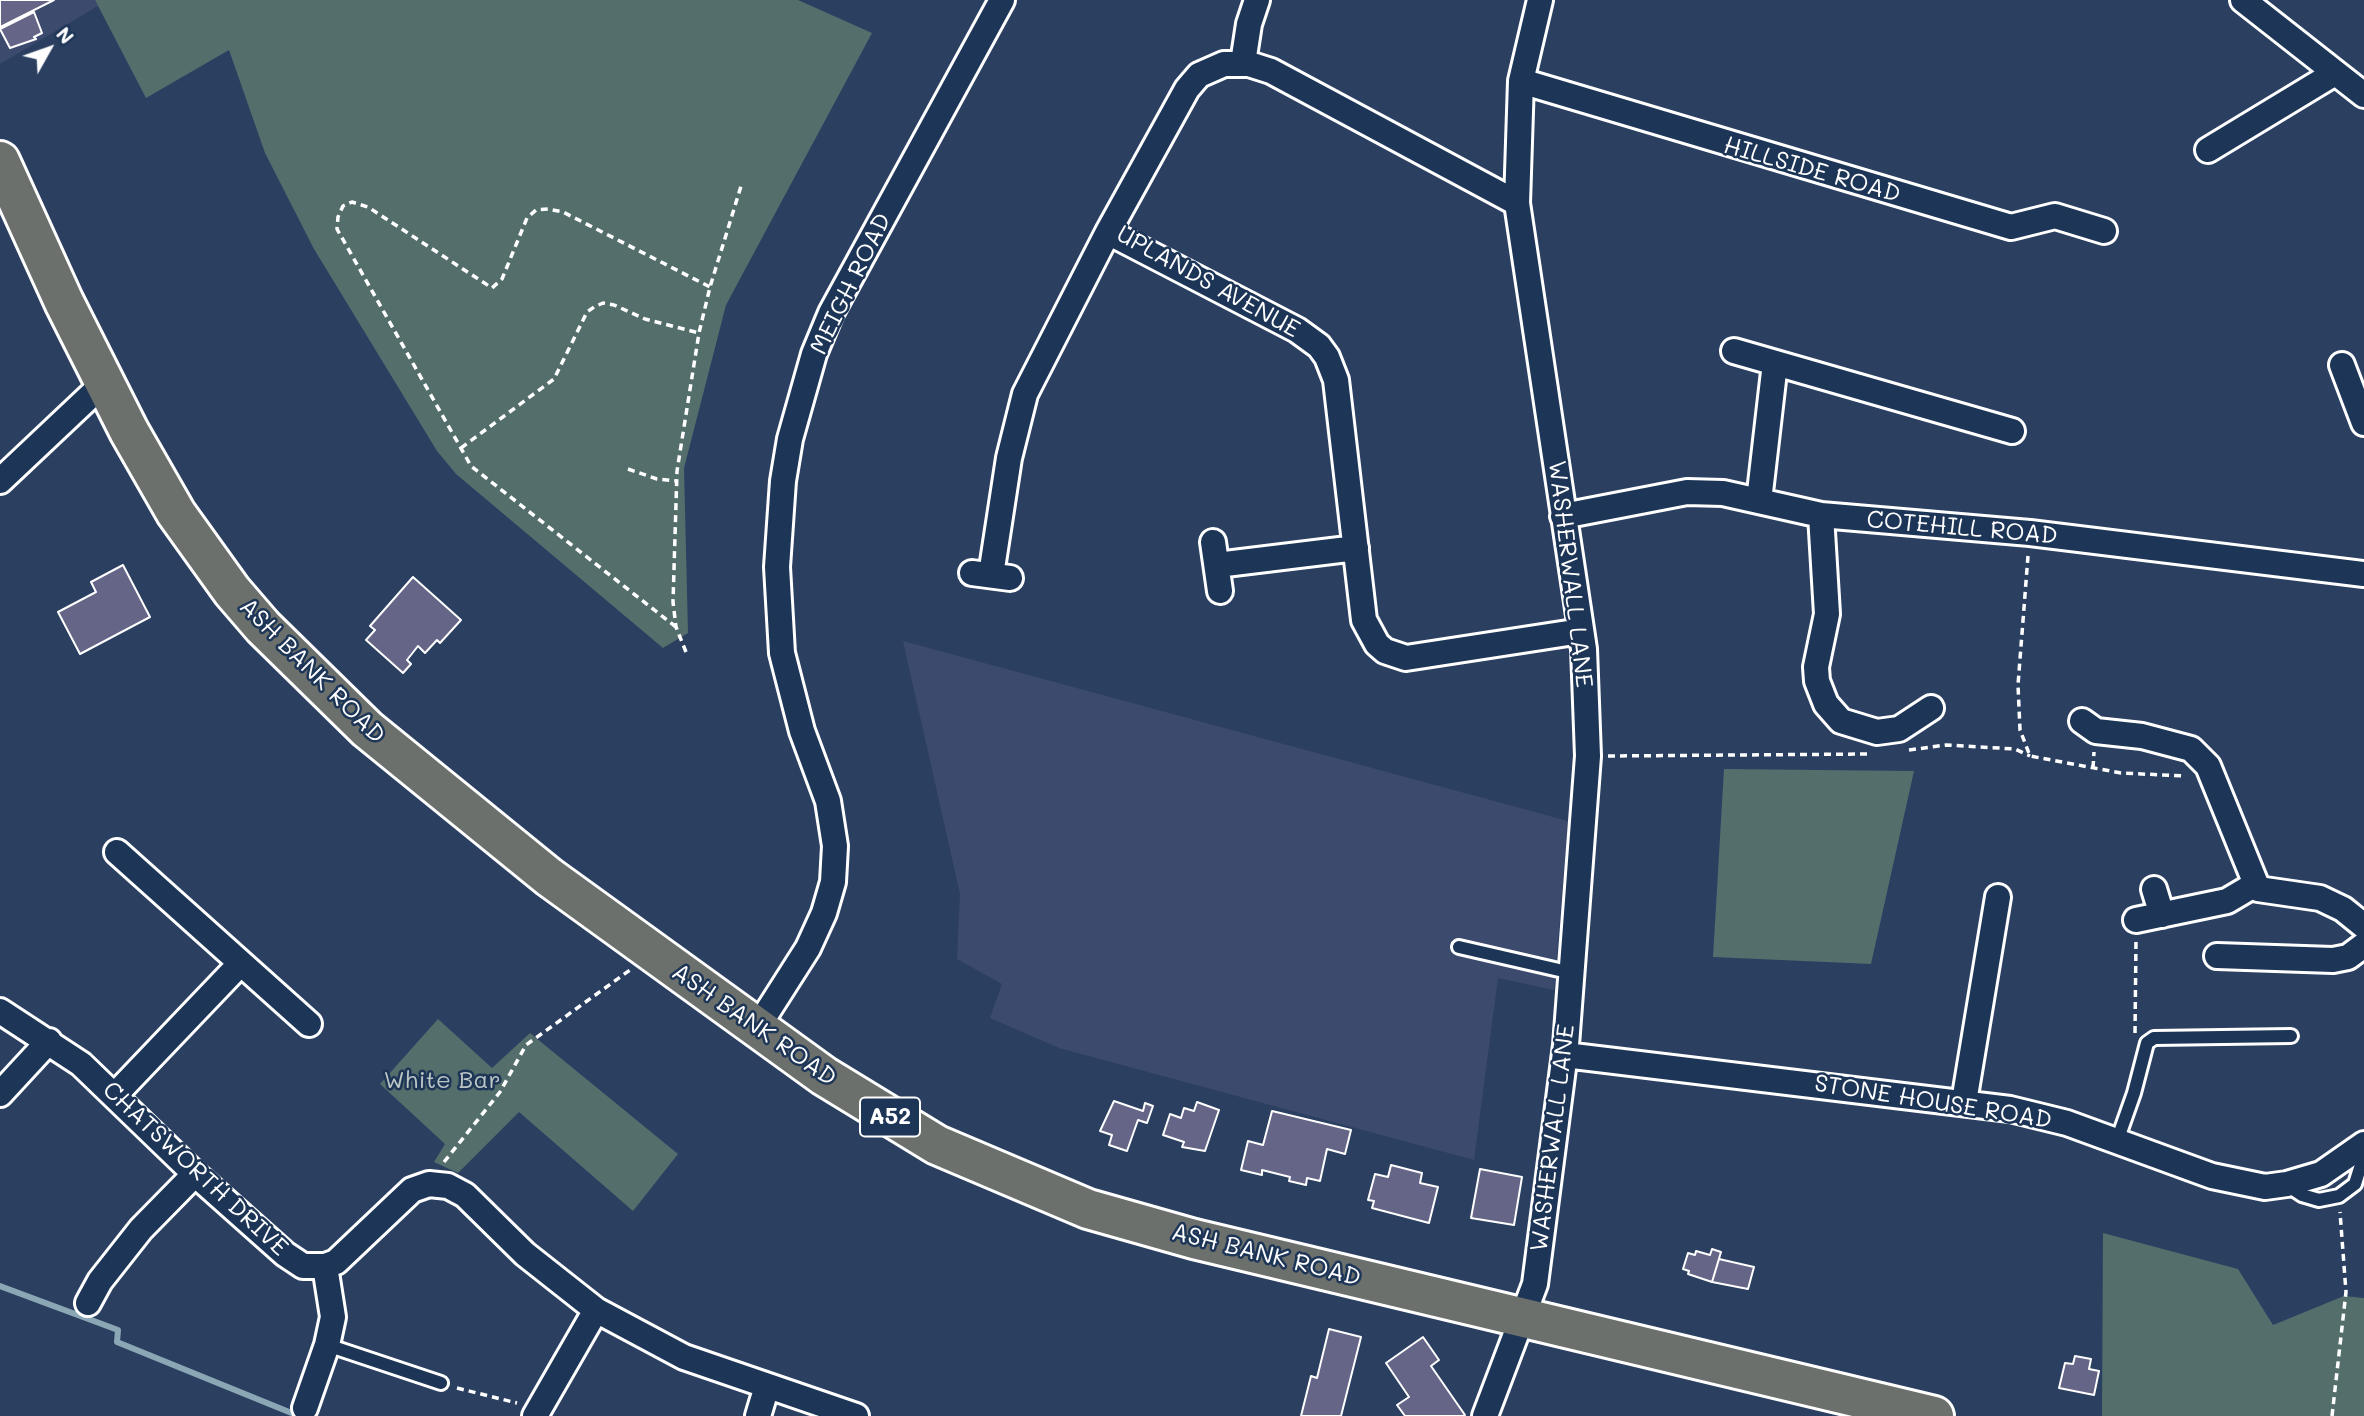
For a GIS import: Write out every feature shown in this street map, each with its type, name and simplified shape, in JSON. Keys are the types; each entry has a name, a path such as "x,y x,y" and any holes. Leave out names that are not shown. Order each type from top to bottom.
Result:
{"highway":[{"name":"ASH BANK ROAD","path":"0,161 64,302 129,431 176,513 232,591 263,627 367,729 550,877 652,954 824,1076 937,1145 1088,1209 1194,1239 1934,1416"}],"street":[{"name":"MEIGH ROAD","path":"757,1028 808,948 824,913 833,882 835,846 828,801 802,731 782,653 777,556 783,481 790,439 811,364 831,313 1002,0"},
{"path":"1242,64 1249,24 1257,0"},
{"name":"WASHERWALL LANE","path":"1485,1416 1535,1284 1565,1055 1588,756 1581,631 1517,203 1521,81 1540,0"},
{"path":"2243,0 2335,73 2363,91"},
{"name":"UPLANDS AVENUE","path":"1517,203 1271,71 1242,64 1211,68 1199,75 1187,89 1108,232 1287,325 1319,346 1327,356 1336,380 1367,629 1377,644 1395,656 1424,657 1581,631"},
{"path":"2208,150 2335,73"},
{"name":"HILLSIDE ROAD","path":"1521,81 2011,227 2055,216 2105,231"},
{"path":"991,575 1009,458 1025,394 1108,232"},
{"path":"1734,351 2012,432"},
{"path":"1759,501 1775,363"},
{"path":"2342,365 2364,423"},
{"path":"0,481 105,382"},
{"name":"COTEHILL ROAD","path":"1563,516 1687,492 1723,493 1821,515 2030,533 2364,574"},
{"path":"1821,515 1827,614 1816,667 1821,694 1842,721 1866,730 1924,728"},
{"path":"1220,591 1215,554 1356,548"},
{"path":"2091,730 2180,745 2200,757 2213,778 2246,857 2254,886"},
{"path":"117,852 309,1024"},
{"path":"2136,920 2227,901 2254,886 2275,893 2302,893 2320,898 2343,909 2364,926"},
{"path":"2154,889 2162,915"},
{"path":"1964,1102 1998,897"},
{"path":"2217,956 2333,960 2348,957 2364,945"},
{"path":"115,1095 240,964"},
{"name":"CHATSWORTH DRIVE","path":"0,1011 81,1063 195,1174 285,1254 303,1266 325,1266"},
{"path":"0,1094 49,1041"},
{"name":"STONE HOUSE ROAD","path":"1565,1055 1964,1102 2067,1123 2212,1176 2265,1187 2287,1184 2336,1166 2364,1144"},
{"path":"88,1303 91,1275 195,1174"},
{"path":"304,1390 327,1345 333,1317 325,1266 344,1256 405,1195 421,1186 438,1184 465,1195 525,1254 596,1310 684,1357 856,1416"},
{"path":"536,1412 596,1310"},
{"path":"758,1416 766,1386"}],"lane":[{"path":"1459,947 1572,973"},
{"path":"2117,1141 2134,1093 2147,1043 2154,1038 2291,1036"},
{"path":"2287,1184 2302,1195 2319,1200 2339,1196 2355,1184 2364,1155"},
{"path":"327,1345 441,1384"}],"path":[{"path":"686,652 676,628 673,602 677,481 699,333 710,286 742,183"},
{"path":"676,628 471,466 337,229 343,206 352,202 368,207 492,288 502,279 527,218 537,210 548,209 563,212 710,286"},
{"path":"461,448 554,379 587,312 594,307 603,303 614,305 645,319 699,333"},
{"path":"628,469 657,479 677,481"},
{"path":"2030,533 2018,685 2020,730 2030,756"},
{"path":"1897,751 1924,728 1946,745 2015,748 2030,756 2121,773 2213,778"},
{"path":"1588,756 1870,754"},
{"path":"2136,920 2135,1046 2141,1062"},
{"path":"438,1184 440,1167 500,1093 526,1045 652,954"},
{"path":"2332,1416 2346,1292 2339,1196"},
{"path":"441,1384 536,1412"}],"shaded area":[{"path":"0,0 95,0 98,6 0,64"},
{"path":"903,641 1568,821 1554,990 1498,978 1474,1160 1059,1048 990,1018 1002,984 957,959 960,894"}],"green space":[{"path":"95,0 798,0 872,33 726,305 684,468 688,633 663,648 456,474 437,451 314,249 265,153 229,50 146,98"},
{"path":"1724,769 1914,771 1871,964 1713,957"},
{"name":"White Bar","path":"438,1019 492,1068 530,1033 678,1154 633,1211 519,1112 458,1173 434,1162 445,1144 380,1084"},
{"path":"2103,1233 2238,1269 2273,1325 2344,1296 2364,1298 2364,1416 2102,1416"}],"building":[{"path":"0,0 54,0 0,27"},
{"path":"34,12 42,33 34,37 36,39 10,48 0,29"},
{"path":"123,565 150,617 80,654 58,612 96,592 91,582"},
{"path":"413,577 461,620 440,643 437,640 425,653 418,646 407,660 411,664 403,673 366,640 375,630 370,626"},
{"path":"1114,1101 1143,1111 1145,1103 1153,1106 1147,1123 1138,1120 1127,1151 1109,1145 1112,1135 1100,1131"},
{"path":"1197,1102 1219,1110 1205,1151 1182,1147 1184,1142 1163,1135 1170,1114 1181,1118 1184,1108 1194,1111"},
{"path":"1272,1111 1351,1130 1345,1154 1327,1149 1320,1181 1307,1178 1306,1185 1289,1181 1290,1177 1262,1170 1262,1175 1241,1170 1248,1141 1263,1145"},
{"path":"1391,1165 1422,1173 1420,1183 1438,1187 1429,1223 1372,1208 1374,1201 1368,1200 1375,1174 1388,1177"},
{"path":"1480,1169 1522,1177 1514,1225 1471,1218"},
{"path":"1712,1249 1721,1252 1712,1282 1688,1274 1689,1271 1683,1269 1688,1253 1695,1255 1696,1251 1710,1255"},
{"path":"1719,1259 1754,1267 1748,1289 1712,1282"},
{"path":"1329,1329 1361,1337 1341,1416 1301,1416 1311,1376 1317,1378"},
{"path":"1423,1337 1439,1360 1431,1366 1465,1415 1405,1416 1397,1405 1409,1397 1386,1363"},
{"path":"2075,1356 2091,1359 2089,1369 2099,1371 2094,1395 2059,1388 2065,1363 2073,1364"}],"waterway":[{"path":"0,1286 118,1330 117,1342 299,1416"}]}
